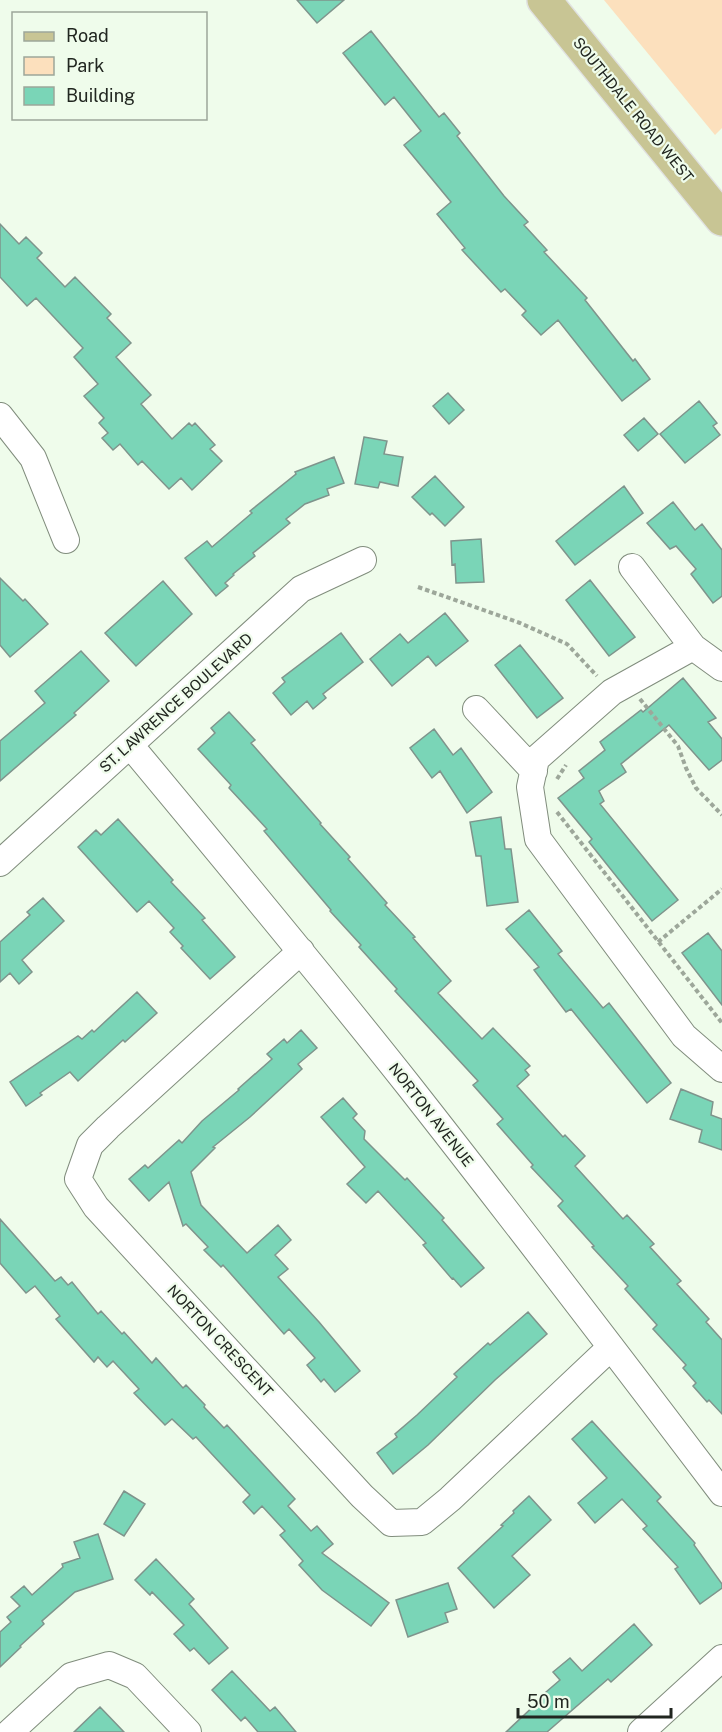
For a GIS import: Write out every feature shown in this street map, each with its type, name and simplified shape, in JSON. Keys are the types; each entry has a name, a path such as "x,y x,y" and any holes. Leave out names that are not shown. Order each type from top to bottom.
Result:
{"main road":[{"name":"SOUTHDALE ROAD WEST","path":"544,0 722,219"}],"street":[{"path":"0,416 33,458 66,540"},
{"name":"ST. LAWRENCE BOULEVARD","path":"0,863 301,590 363,560"},
{"path":"632,567 693,647 722,668"},
{"path":"693,647 612,692 536,759 530,787 538,839 684,1036 722,1069"},
{"path":"476,709 534,771"},
{"name":"NORTON AVENUE","path":"130,745 301,951 417,1096 722,1493"},
{"name":"NORTON CRESCENT","path":"301,951 90,1144 78,1179 96,1207 362,1496 390,1523 422,1522 450,1499 611,1347"},
{"path":"641,1732 722,1658"},
{"path":"10,1732 71,1676 109,1665 135,1676 188,1732"}],"path":[{"path":"418,586 520,623 567,644 612,692"},
{"path":"647,692 639,698 678,746 696,788 722,815"},
{"path":"555,786 570,758"},
{"path":"555,804 558,814 722,1023"},
{"path":"658,942 722,889"}],"green space":[{"path":"604,0 722,0 722,128 715,135"}],"building":[{"path":"297,0 344,0 317,23"},
{"path":"371,31 439,117 444,113 460,133 457,136 504,196 528,222 524,225 547,250 544,252 587,298 585,300 650,379 622,401 558,320 541,335 522,315 526,311 505,289 501,292 462,250 465,248 437,214 451,202 404,145 421,131 394,97 385,105 343,53"},
{"path":"0,224 19,244 26,237 42,253 37,258 65,287 75,277 111,314 107,318 131,343 116,357 151,395 141,404 172,439 189,423 192,426 195,423 215,445 210,449 222,461 192,490 181,478 169,489 142,461 138,465 120,444 113,450 102,438 108,433 99,423 104,418 84,396 98,384 74,357 83,348 36,298 27,306 0,277"},
{"path":"448,393 464,410 449,424 433,406"},
{"path":"699,401 717,423 713,426 720,435 685,463 660,434"},
{"path":"644,418 658,434 638,451 624,435"},
{"path":"364,437 387,441 384,454 403,457 398,486 380,482 378,488 355,484"},
{"path":"334,457 344,483 327,489 329,495 305,504 286,519 290,523 253,553 255,556 233,574 225,583 228,586 216,596 185,558 207,541 212,547 252,513 250,511 296,474 295,472"},
{"path":"435,476 464,507 445,526 412,497"},
{"path":"624,486 643,513 575,565 556,541"},
{"path":"673,502 695,530 702,524 722,550 722,596 713,603 691,574 696,569 676,546 670,549 647,523"},
{"path":"481,539 484,582 456,583 455,564 452,565 451,541"},
{"path":"0,578 23,601 25,599 48,624 10,657 0,645"},
{"path":"590,580 635,637 609,656 566,600"},
{"path":"163,581 192,614 136,666 105,633"},
{"path":"445,613 468,641 436,666 428,656 392,686 370,659 400,634 408,643"},
{"path":"341,633 363,662 323,694 326,698 313,709 307,701 291,715 273,693 285,682 282,678"},
{"path":"520,645 563,698 537,718 495,665"},
{"path":"81,651 109,681 74,713 76,715 0,781 0,741 45,703 35,691"},
{"path":"683,678 716,718 708,722 722,739 722,760 709,770 669,725 621,764 626,772 599,791 604,801 600,804 678,900 652,921 589,842 592,839 558,798 584,778 579,771 605,750 600,742 641,710 643,712"},
{"path":"229,712 255,740 251,743 350,857 348,859 387,903 385,905 451,981 438,993 482,1039 493,1028 530,1066 525,1070 529,1075 517,1086 563,1137 565,1135 585,1156 575,1166 623,1219 627,1215 654,1244 650,1247 681,1281 677,1284 709,1319 706,1322 722,1340 722,1414 693,1386 696,1383 683,1368 686,1365 653,1329 657,1325 625,1289 628,1286 558,1206 563,1201 531,1167 533,1165 497,1124 503,1119 473,1085 478,1081 395,991 397,989 359,947 361,945 264,831 267,829 229,788 231,785 198,749 215,733 211,728"},
{"path":"434,729 453,755 461,748 492,792 467,813 440,771 432,778 410,748"},
{"path":"501,817 505,849 511,849 518,902 487,906 481,856 476,856 470,822"},
{"path":"118,819 173,880 171,882 205,918 202,920 235,957 210,979 181,948 183,946 170,932 174,928 149,901 137,912 78,847 96,830 101,835"},
{"path":"43,898 64,921 22,960 32,972 19,984 10,973 0,982 0,942 30,915 27,912"},
{"path":"529,910 562,951 558,954 603,1008 609,1003 671,1083 647,1103 571,1009 566,1012 534,970 539,967 506,929"},
{"path":"708,933 722,951 722,1005 682,953"},
{"path":"137,992 157,1013 78,1081 70,1072 26,1106 10,1082 78,1036 82,1039 92,1030 94,1032"},
{"path":"301,1030 317,1048 298,1064 302,1069 250,1117 213,1147 215,1148 191,1172 201,1205 247,1253 278,1225 291,1240 275,1255 288,1269 278,1277 360,1371 335,1392 324,1379 321,1382 307,1365 315,1358 289,1329 284,1334 223,1265 221,1267 204,1250 208,1247 186,1224 183,1226 169,1182 149,1201 129,1179 145,1165 148,1168 179,1140 182,1143 202,1121 272,1059 267,1054 284,1039 287,1043"},
{"path":"681,1089 713,1102 711,1115 722,1119 722,1150 699,1142 702,1130 670,1119"},
{"path":"343,1098 357,1114 353,1118 365,1131 364,1139 405,1180 407,1178 444,1218 442,1220 484,1268 461,1287 423,1245 426,1243 378,1191 366,1203 347,1184 365,1167 321,1117"},
{"path":"0,1219 55,1281 61,1277 68,1285 72,1282 98,1314 101,1311 152,1363 156,1358 183,1388 186,1385 224,1428 227,1425 295,1499 288,1506 311,1531 317,1526 333,1544 322,1553 389,1603 371,1626 322,1590 299,1565 303,1561 280,1535 285,1531 262,1506 254,1514 243,1502 250,1495 196,1437 193,1439 172,1419 165,1425 134,1393 139,1389 113,1361 107,1367 98,1357 94,1362 56,1319 60,1316 35,1286 26,1293 0,1263"},
{"path":"528,1312 547,1334 495,1380 428,1445 393,1474 377,1453 397,1437 395,1434 457,1377 454,1374 488,1343 490,1345"},
{"path":"592,1421 661,1497 657,1501 695,1543 694,1545 722,1584 722,1588 700,1604 675,1569 678,1567 643,1529 647,1526 622,1499 595,1523 578,1503 607,1478 572,1439"},
{"path":"124,1491 145,1504 124,1536 104,1524"},
{"path":"529,1496 551,1520 512,1556 530,1575 494,1608 458,1568 503,1526 501,1525 514,1513 513,1511"},
{"path":"98,1534 113,1579 75,1592 42,1621 44,1624 0,1667 0,1632 11,1622 7,1617 20,1606 11,1597 24,1586 32,1595 63,1567 62,1564 80,1558 74,1542"},
{"path":"156,1559 194,1599 189,1604 228,1648 209,1664 194,1648 190,1651 174,1634 184,1625 152,1592 150,1595 135,1580"},
{"path":"448,1583 457,1609 445,1613 448,1622 408,1637 396,1600"},
{"path":"634,1624 652,1645 611,1682 608,1679 547,1732 506,1732 560,1680 553,1672 570,1658 582,1671"},
{"path":"232,1671 270,1711 275,1707 296,1732 258,1732 245,1717 241,1721 212,1690"},
{"path":"100,1707 124,1732 74,1732"}]}
